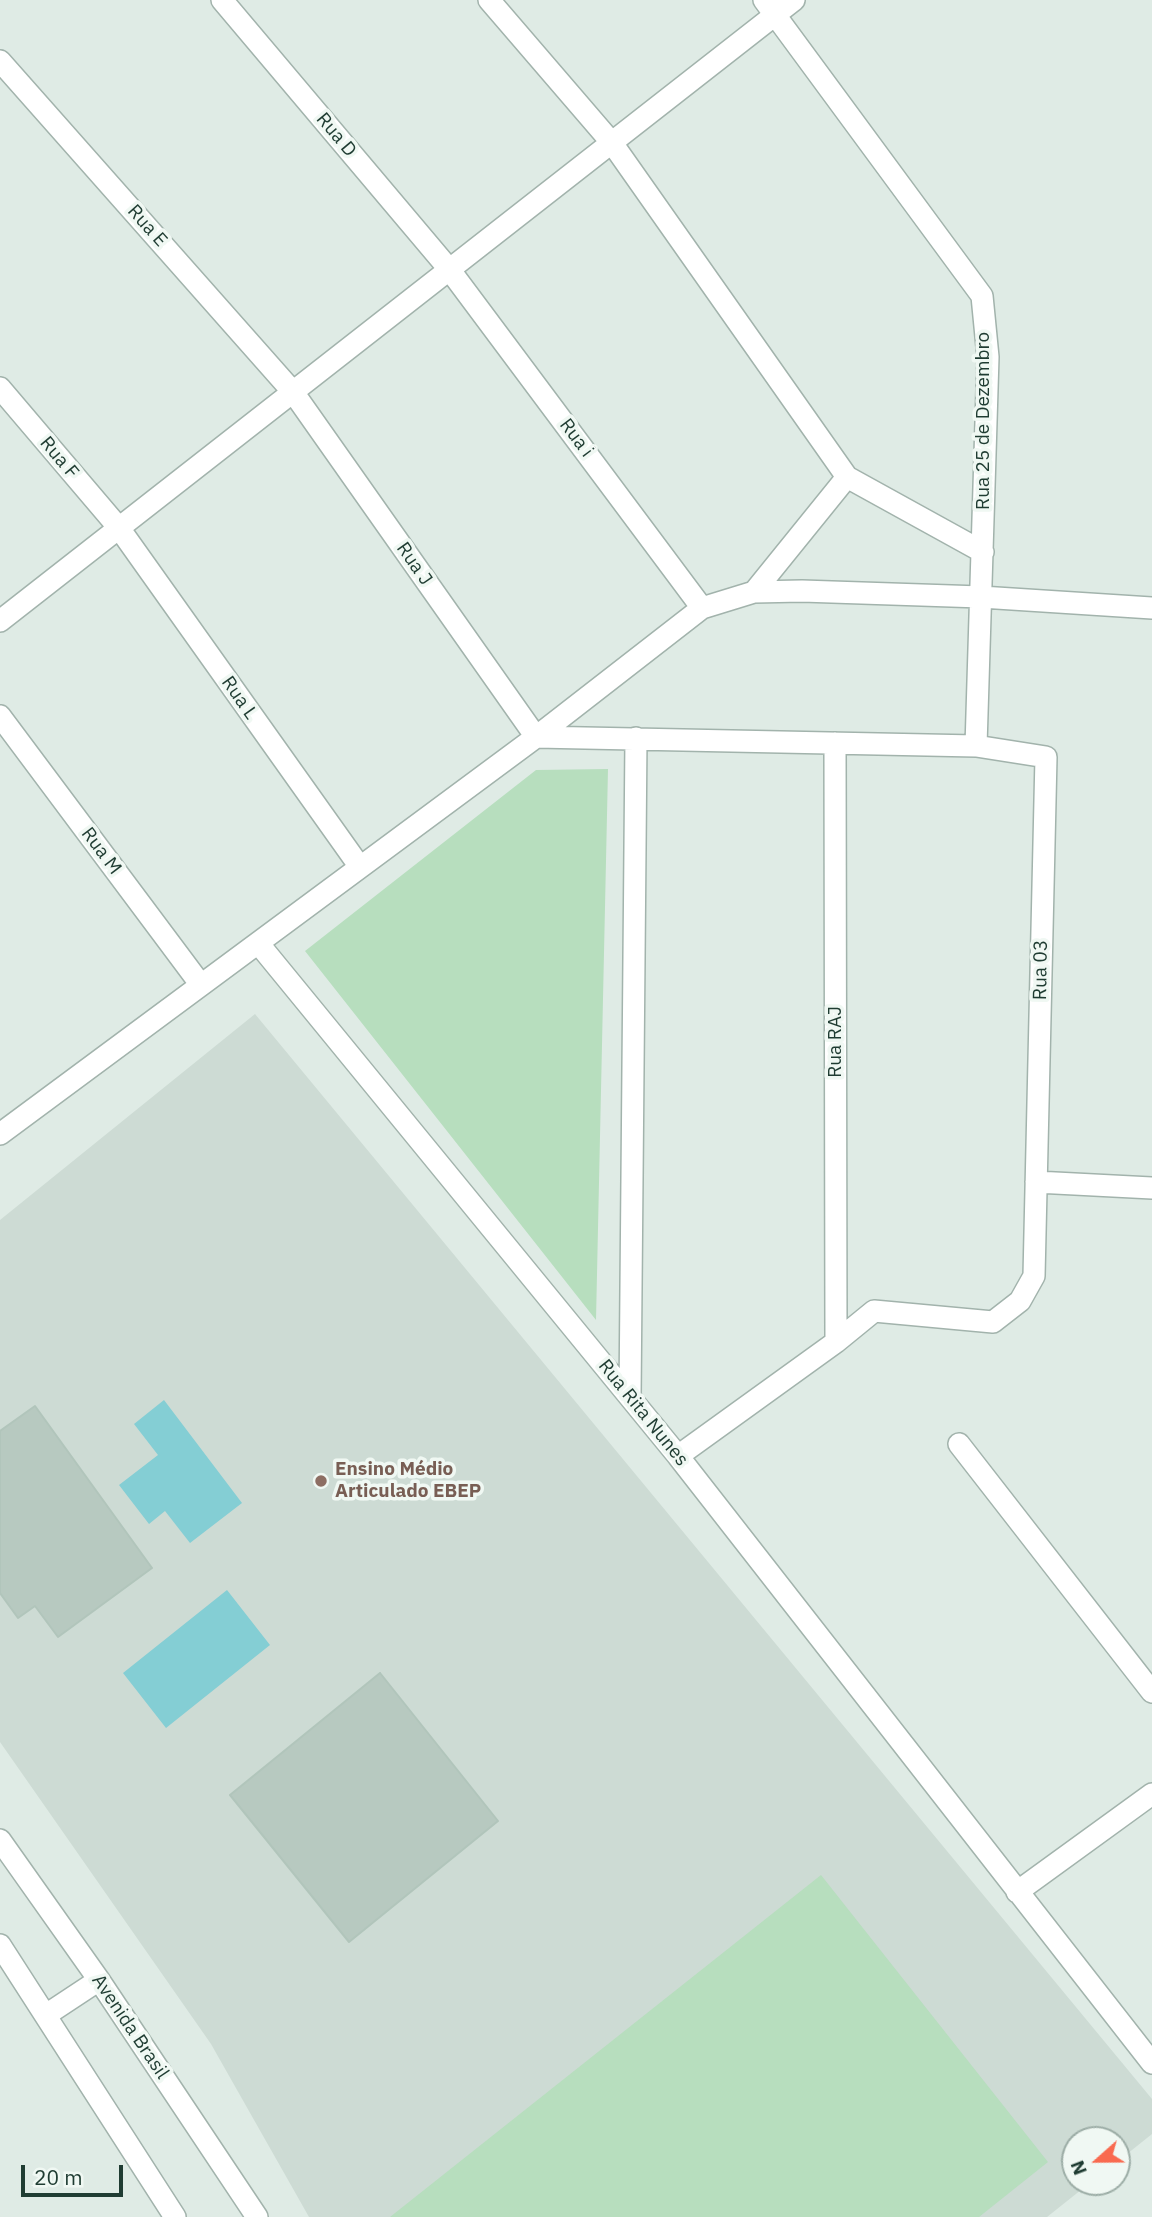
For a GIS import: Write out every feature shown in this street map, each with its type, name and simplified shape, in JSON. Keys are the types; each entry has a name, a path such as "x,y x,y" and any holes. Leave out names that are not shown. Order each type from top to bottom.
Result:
{"street":[{"name":"Rua D","path":"222,0 449,269"},
{"path":"489,0 612,143 847,477 983,552"},
{"path":"0,621 612,143 770,7 794,0"},
{"name":"Rua 25 de Dezembro","path":"770,7 982,296 988,357 976,746"},
{"name":"Rua E","path":"0,61 293,392"},
{"name":"Rua i","path":"449,269 702,608"},
{"name":"Rua F","path":"0,388 119,528"},
{"name":"Rua J","path":"293,392 536,737"},
{"path":"754,592 847,477"},
{"name":"Rua L","path":"119,528 360,867"},
{"path":"1,1132 536,737 702,608 754,592 981,597 1152,608"},
{"name":"Rua M","path":"0,716 201,985"},
{"path":"536,737 976,746"},
{"path":"630,1397 636,738"},
{"name":"Rua RAJ","path":"835,743 836,1342"},
{"name":"Rua 03","path":"678,1456 836,1342 874,1311 993,1322 1020,1301 1034,1276 1046,757 976,746"},
{"name":"Rua Rita Nunes","path":"258,943 678,1456 1152,2063"},
{"path":"1036,1182 1152,1188"},
{"path":"959,1444 1152,1692"},
{"path":"1017,1892 1152,1794"},
{"name":"Avenida Brasil","path":"0,1840 99,1980 257,2217"},
{"path":"0,1945 175,2217"},
{"path":"46,2015 99,1980"}],"shaded area":[{"name":"Ensino Médio Articulado EBEP","path":"255,1014 1152,2099 1152,2134 1131,2151 1131,2126 1061,2126 1061,2196 1073,2196 1047,2217 309,2217 211,2044 0,1742 0,1220"}],"green space":[{"path":"608,769 596,1320 305,951 536,770"},
{"path":"821,1875 1048,2162 979,2217 390,2217"}],"water":[{"path":"164,1400 242,1503 190,1543 165,1511 149,1524 119,1485 158,1455 134,1424"},
{"path":"227,1590 270,1645 166,1728 123,1673"}],"building":[{"path":"35,1406 152,1568 58,1637 35,1606 18,1618 0,1593 0,1431"},
{"path":"380,1673 498,1821 349,1942 230,1795"}],"place":[{"name":"Ensino Médio Articulado EBEP","path":"321,1481"}]}
